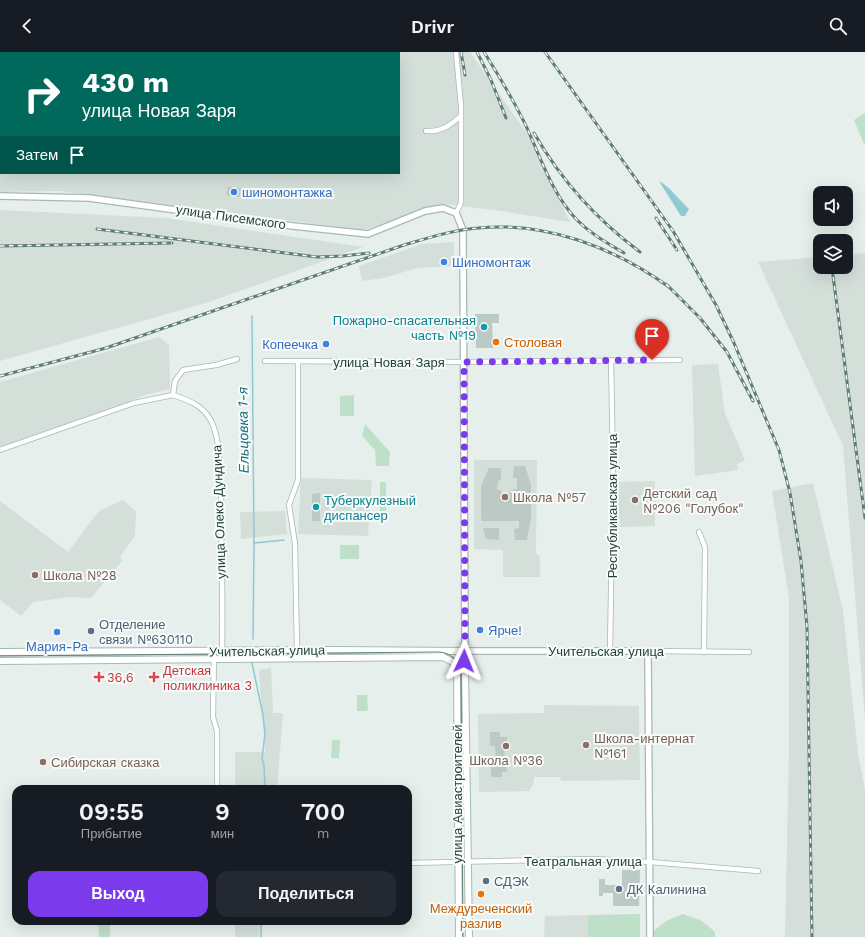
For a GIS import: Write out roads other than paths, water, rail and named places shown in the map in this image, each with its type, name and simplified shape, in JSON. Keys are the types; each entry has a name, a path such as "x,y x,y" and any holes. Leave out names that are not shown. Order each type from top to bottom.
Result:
{"main road":[{"name":"Учительская улица","path":"0,652 214,652 297,650 463,651"},
{"name":"Учительская улица","path":"0,661 453,658 463,651"},
{"name":"улица Авиастроителей","path":"459,937 457,673 463,651"},
{"name":"улица Авиастроителей","path":"463,651 465,667 469,937"},
{"path":"448,658 454,664 457,673"}],"street":[{"path":"456,52 461,116 460,203 456,213"},
{"path":"426,131 436,131 447,128 461,116"},
{"name":"улица Писемского","path":"0,196 89,198 293,226 368,234 425,211 443,208 456,213"},
{"name":"улица Авиастроителей","path":"456,213 463,230 465,642 463,651"},
{"path":"1,449 134,403 173,395 175,381 183,370 216,365 237,359"},
{"name":"Республиканская улица","path":"610,652 613,468 611,360"},
{"name":"улица Новая Заря","path":"265,361 464,362 680,360"},
{"path":"297,650 295,544 289,505 298,480 298,361"},
{"name":"улица Олеко Дундича","path":"173,395 188,400 202,408 211,420 217,440 221,506 222,651"},
{"path":"699,532 705,547 704,652"},
{"name":"Учительская улица","path":"463,651 749,652"},
{"path":"214,652 213,717 217,731 217,785"},
{"path":"648,652 650,937"},
{"name":"Театральная улица","path":"412,863 594,859 758,871"}],"water":[{"path":"659,181 663,183 689,209 685,216 681,216"}],"waterway":[{"name":"Ельцовка 1-я","path":"252,316 254,543"},
{"name":"Ельцовка 1-я","path":"253,639 254,543 284,540"},
{"name":"Ельцовка 1-я","path":"252,663 263,715 265,733 262,759 264,765 265,785"},
{"name":"Ельцовка 1-я","path":"261,937 262,925"}],"tram line":[{"path":"0,656 439,652 451,656 458,664 461,672 463,937"}],"railway":[{"path":"461,52 465,75"},
{"path":"477,52 491,80 506,118"},
{"path":"484,52 516,107 554,187 568,210 588,230 624,253"},
{"path":"545,52 673,231 716,305 734,343 779,450 790,493 801,561 807,627 812,937"},
{"path":"534,133 556,167 581,198 609,227 640,252"},
{"path":"656,218 677,250"},
{"path":"0,376 106,348 404,245 469,229 504,227 529,229 554,233 579,240 626,260 669,287"},
{"path":"97,229 317,257 369,253"},
{"path":"0,246 172,243"},
{"path":"833,274 865,518"},
{"path":"666,284 700,318 727,352 753,401"}],"place":[{"name":"шиномонтажка","path":"234,192"},
{"name":"Шиномонтаж","path":"444,262"},
{"name":"Пожарно-спасательная часть №19","path":"484,327"},
{"name":"Столовая","path":"496,342"},
{"name":"Копеечка","path":"326,344"},
{"name":"Школа №57","path":"505,497"},
{"name":"Детский сад №206 \"Голубок\"","path":"635,500"},
{"name":"Туберкулезный диспансер","path":"316,507"},
{"name":"Школа №28","path":"35,575"},
{"name":"Ярче!","path":"480,630"},
{"name":"Отделение связи №630110","path":"91,631"},
{"name":"Мария-Ра","path":"57,632"},
{"name":"36,6","path":"99,677"},
{"name":"Детская поликлиника 3","path":"154,677"},
{"name":"Школа-интернат №161","path":"586,745"},
{"name":"Школа №36","path":"506,746"},
{"name":"Сибирская сказка","path":"43,762"},
{"name":"СДЭК","path":"486,881"},
{"name":"ДК Калинина","path":"619,889"},
{"name":"Междуреченский разлив","path":"481,894"}]}
